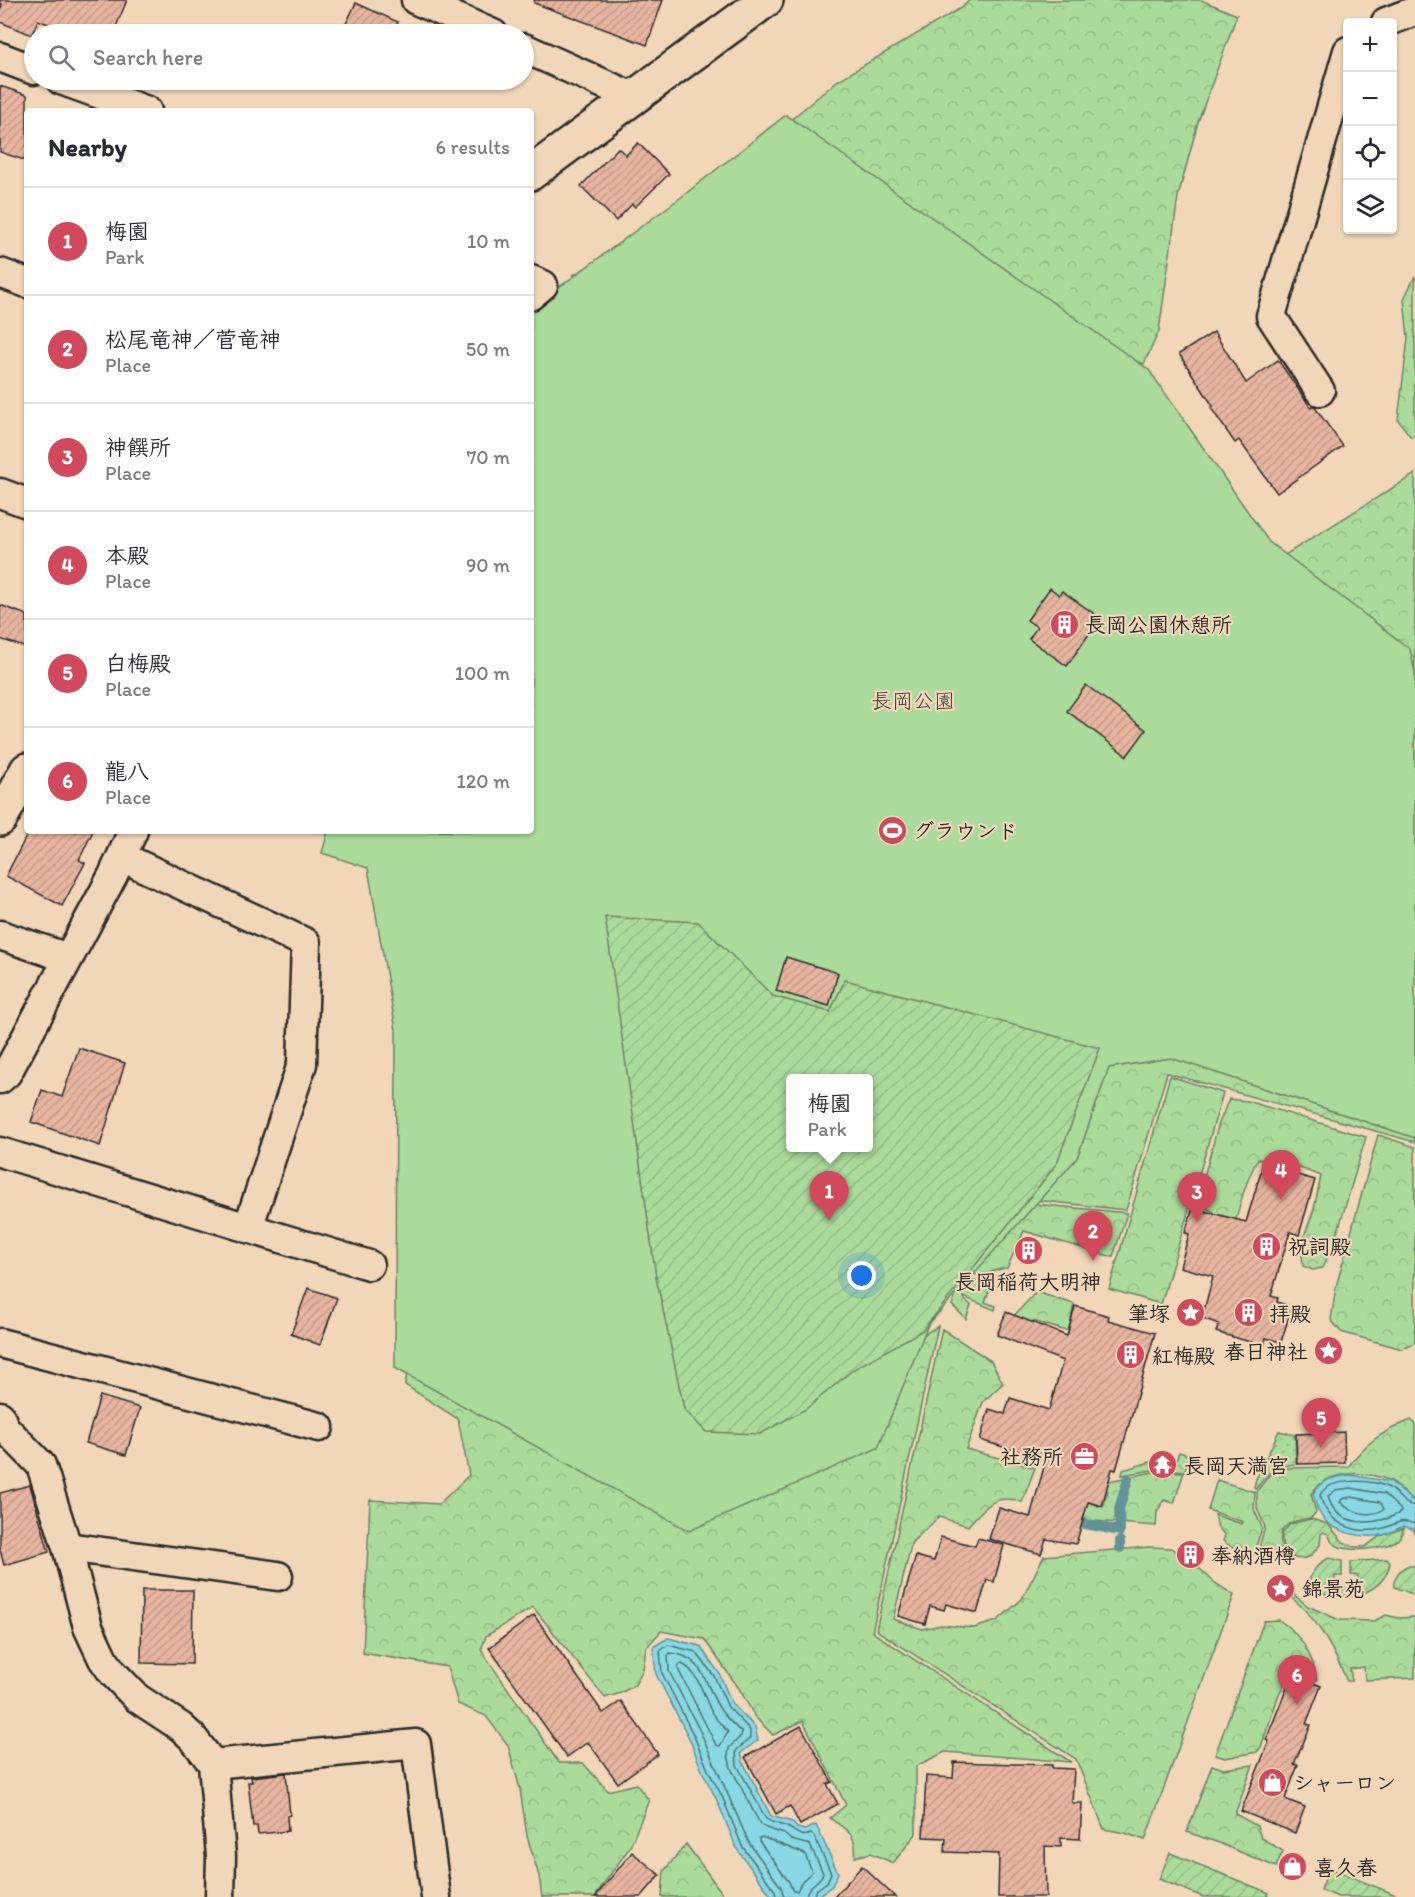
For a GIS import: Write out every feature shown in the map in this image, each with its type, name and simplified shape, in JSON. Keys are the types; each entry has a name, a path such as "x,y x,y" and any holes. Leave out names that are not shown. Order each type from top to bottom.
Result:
{"street":[{"path":"416,0 470,24"},
{"path":"534,171 766,0"},
{"path":"1396,18 1415,10"},
{"path":"534,52 633,97"},
{"path":"0,57 24,66"},
{"path":"1320,391 1271,316 1343,65"},
{"path":"89,90 139,108"},
{"path":"0,273 24,282"},
{"path":"534,281 543,285 534,292"},
{"path":"0,493 24,502"},
{"path":"0,819 24,775"},
{"path":"0,1079 7,1073 122,857 132,834"},
{"path":"122,857 306,943 302,1064 248,1228"},
{"path":"0,935 68,958"},
{"path":"0,1152 369,1265"},
{"path":"0,1343 319,1426"},
{"path":"0,1416 10,1447 41,1465 67,1547 88,1627 103,1659 137,1698 181,1727 193,1738 213,1764 221,1856 220,1897"},
{"path":"67,1547 278,1576"},
{"path":"213,1764 416,1744 436,1897"}],"green space":[{"path":"970,0 1201,0 1237,15 1198,122 1178,197 1159,331 1144,364 1123,356 578,290 573,275 607,256 750,154 837,81 961,8"},
{"name":"長岡公園","path":"786,115 1149,370 1269,542 1410,649 1415,673 1415,1138 1171,1058 1109,1068 1077,1158 928,1325 878,1448 689,1531 395,1368 396,1030 368,868 322,853 327,834 534,834 534,306 680,198"},
{"path":"1415,276 1415,435 1411,437 1398,420 1408,338 1404,299"},
{"path":"1415,474 1415,975 1259,571"},
{"path":"336,834 533,834 854,1376 938,1326 872,1632 1071,1762 945,1752 916,1766 916,1834 893,1863 871,1853 855,1857 855,1843 850,1833 830,1818 846,1805 803,1721 773,1735 755,1717 740,1690 704,1639 661,1631 646,1648 643,1669 635,1685 605,1698 533,1607 486,1636 481,1650 559,1763 583,1763 608,1791 636,1784 649,1800 630,1847 597,1893 598,1897 542,1897 539,1876 527,1836 520,1789 508,1745 486,1716 458,1704 447,1667 363,1653 370,1500 439,1504 469,1475 458,1419 405,1385 420,1290 449,1256 371,855"},
{"path":"605,917 698,922 773,996 830,1012 845,980 1100,1048 1056,1165 923,1330 854,1369 806,1409 760,1434 706,1432 684,1409 656,1277"},
{"path":"1415,1007 1415,1142 1167,1073 1126,1210 1036,1200 1103,1054"},
{"path":"1170,1076 1223,1093 1161,1304 1109,1289"},
{"path":"1229,1099 1247,1101 1366,1137 1334,1244 1322,1268 1313,1270 1303,1266 1301,1245 1314,1209 1321,1176 1287,1163 1258,1159 1244,1191 1235,1225 1208,1239 1214,1212 1196,1206 1218,1126"},
{"path":"1378,1135 1415,1147 1415,1342 1402,1349 1341,1332 1331,1320 1336,1287"},
{"path":"1034,1204 1127,1213 1113,1257 1024,1231 1007,1268 972,1274"},
{"path":"994,1278 985,1302 996,1306 995,1310 964,1297 971,1305 966,1319 952,1305 958,1290 968,1279 983,1282"},
{"path":"1036,1292 1074,1304 1069,1330 1033,1321 1028,1331 1013,1317"},
{"path":"942,1329 991,1361 1003,1383 983,1402 966,1449 1035,1468 1022,1502 1013,1499 997,1500 985,1508 968,1526 939,1517 912,1542 893,1619 922,1629 941,1625 974,1628 997,1621 1022,1599 1044,1556 1149,1547 1171,1548 1234,1595 1145,1840 1104,1829 1076,1759 876,1630"},
{"path":"1411,1420 1415,1424 1415,1500 1389,1480 1357,1474 1336,1476 1318,1486 1311,1494 1316,1512 1311,1518 1287,1525 1281,1534 1282,1548 1263,1556 1260,1544 1265,1527 1257,1508 1257,1491 1269,1475 1283,1468 1348,1467 1375,1439"},
{"path":"1279,1431 1295,1435 1296,1464 1273,1470 1256,1489 1254,1487 1256,1479"},
{"path":"1179,1452 1189,1455 1185,1471 1158,1469 1122,1475 1123,1470 1157,1460 1159,1466 1176,1461"},
{"path":"1158,1471 1184,1472 1174,1503 1164,1500 1157,1512 1156,1526 1082,1520 1088,1502 1103,1507 1108,1491 1094,1484"},
{"path":"1217,1480 1255,1492 1254,1509 1262,1528 1251,1561 1223,1541 1225,1535 1218,1528 1215,1515 1242,1524 1243,1522 1208,1510"},
{"path":"1311,1519 1328,1524 1343,1542 1354,1547 1365,1547 1380,1536 1404,1528 1400,1537 1387,1545 1356,1550 1338,1546 1324,1532 1321,1534 1320,1545 1311,1556 1294,1558 1283,1547 1282,1534 1290,1524"},
{"path":"1329,1558 1342,1561 1342,1576 1335,1576 1335,1589 1358,1588 1358,1576 1351,1575 1351,1562 1387,1559 1390,1563 1387,1573 1372,1589 1341,1597 1320,1592 1308,1584 1316,1568"},
{"path":"1407,1566 1415,1566 1415,1595 1394,1587 1397,1575"},
{"path":"1293,1594 1308,1606 1339,1620 1374,1621 1386,1615 1398,1618 1415,1617 1415,1678 1365,1680 1364,1667 1350,1669 1352,1681 1347,1681 1318,1625 1292,1598"},
{"path":"1279,1620 1304,1646 1309,1654 1317,1680 1291,1671 1279,1694 1261,1747 1257,1752 1225,1758 1215,1755 1264,1621"},
{"path":"1212,1765 1223,1769 1253,1765 1235,1814 1257,1826 1261,1838 1283,1851 1276,1867 1187,1832"},
{"path":"686,1844 725,1897 662,1897 664,1871"},
{"path":"1170,1853 1269,1893 1267,1897 1203,1897 1159,1879"},
{"path":"1329,1868 1401,1897 1338,1897 1321,1890"}],"water":[{"path":"1350,1475 1391,1482 1415,1501 1415,1534 1413,1529 1403,1526 1378,1536 1358,1535 1339,1530 1324,1519 1318,1510 1313,1494 1320,1485 1329,1480"},
{"path":"668,1638 700,1646 719,1673 732,1704 755,1727 758,1740 741,1753 743,1762 771,1816 792,1822 797,1828 805,1830 816,1825 838,1873 832,1886 816,1897 772,1897 737,1849 689,1738 656,1674 653,1647"}],"building":[{"path":"0,0 127,0 117,24 48,24 38,20 36,24 24,24 24,32 0,22 2,4"},
{"path":"534,0 663,0 647,45 534,3"},
{"path":"356,3 398,22 397,24 346,24"},
{"path":"0,86 27,95 27,108 24,108 24,160 0,152"},
{"path":"638,143 669,174 635,207 632,204 616,221 581,186 618,148 626,155"},
{"path":"1214,332 1246,383 1278,360 1311,408 1314,406 1343,446 1277,493 1239,440 1235,443 1179,354"},
{"name":"長岡公園休憩所","path":"1050,588 1059,595 1062,591 1100,618 1067,666 1029,639 1037,627 1027,620"},
{"path":"0,605 24,614 24,647 0,639"},
{"path":"1086,685 1146,730 1127,756 1067,711"},
{"path":"27,834 92,834 79,860 85,863 62,906 6,876"},
{"path":"786,957 838,973 829,1006 776,991"},
{"path":"79,1048 125,1063 100,1146 31,1122 42,1090 62,1097"},
{"path":"1263,1165 1315,1180 1299,1235 1290,1232 1271,1296 1278,1298 1277,1302 1292,1307 1281,1342 1266,1338 1264,1346 1216,1332 1219,1324 1202,1318 1213,1276 1180,1267 1189,1234 1185,1233 1193,1208 1246,1222"},
{"path":"308,1288 337,1298 320,1345 291,1334"},
{"path":"1075,1306 1109,1316 1108,1320 1155,1333 1116,1470 1112,1469 1102,1506 1088,1502 1076,1544 1046,1539 1041,1554 989,1539 999,1508 1030,1517 1046,1460 980,1440 989,1409 1005,1414 1010,1398 1049,1410 1063,1361 997,1335 1006,1312 1067,1336"},
{"path":"100,1396 140,1408 126,1455 86,1443"},
{"path":"1344,1432 1345,1463 1297,1464 1296,1434"},
{"path":"30,1485 49,1552 4,1565 0,1550 0,1493"},
{"path":"941,1537 975,1546 978,1538 1004,1545 994,1582 987,1580 977,1613 946,1604 944,1610 930,1606 925,1624 898,1616 916,1556 934,1561"},
{"path":"142,1590 193,1590 192,1664 141,1663"},
{"path":"534,1615 603,1713 621,1701 658,1754 618,1783 588,1742 567,1757 489,1648"},
{"path":"1292,1675 1321,1686 1306,1724 1311,1725 1294,1764 1298,1765 1285,1799 1305,1807 1295,1833 1241,1811"},
{"path":"801,1726 832,1782 827,1784 838,1804 800,1825 790,1806 776,1814 745,1757"},
{"path":"954,1762 1052,1765 1052,1768 1074,1769 1072,1803 1082,1803 1080,1839 1061,1838 1061,1847 1045,1846 1046,1897 998,1897 999,1854 945,1852 946,1838 923,1837 926,1776 953,1778"},
{"path":"286,1773 290,1815 287,1816 288,1831 258,1834 257,1826 253,1826 248,1782 252,1782 251,1777"},
{"path":"632,1852 660,1875 641,1897 595,1897"},
{"path":"862,1866 895,1897 834,1897"}],"waterway":[{"path":"1081,1523 1120,1531 1119,1509 1128,1479"},
{"path":"1120,1541 1120,1548"}],"place":[{"name":"長岡公園休憩所","path":"1064,624"},
{"name":"グラウンド","path":"892,830"},
{"name":"本殿","path":"1281,1200"},
{"name":"梅園","path":"829,1221"},
{"name":"神饌所","path":"1197,1222"},
{"name":"祝詞殿","path":"1267,1246"},
{"name":"長岡稲荷大明神","path":"1028,1250"},
{"name":"松尾竜神／菅竜神","path":"1093,1261"},
{"name":"筆塚","path":"1191,1313"},
{"name":"拝殿","path":"1248,1313"},
{"name":"春日神社","path":"1329,1351"},
{"name":"紅梅殿","path":"1131,1355"},
{"name":"白梅殿","path":"1321,1448"},
{"name":"社務所","path":"1084,1456"},
{"name":"長岡天満宮","path":"1163,1465"},
{"name":"奉納酒樽","path":"1190,1555"},
{"name":"錦景苑","path":"1281,1588"},
{"name":"龍八","path":"1297,1705"},
{"name":"シャーロン","path":"1272,1782"},
{"name":"喜久春","path":"1293,1867"}]}
